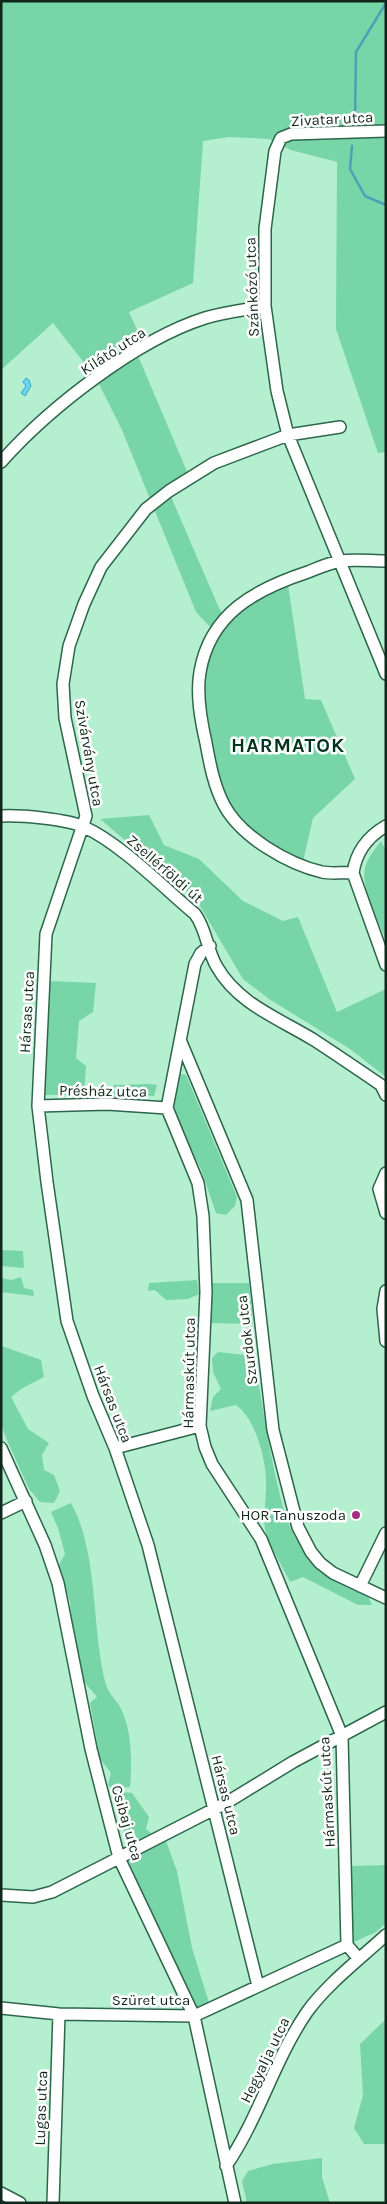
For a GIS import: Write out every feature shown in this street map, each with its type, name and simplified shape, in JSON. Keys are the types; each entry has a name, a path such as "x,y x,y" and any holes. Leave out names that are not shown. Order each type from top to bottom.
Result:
{"street":[{"name":"Zivatar utca","path":"281,138 291,134 386,131"},
{"name":"Szánkózó utca","path":"281,138 275,151 265,229 264,306 277,392 288,435 386,674"},
{"name":"Kilátó utca","path":"1,462 15,446 55,409 118,361 176,329 198,321 264,306"},
{"path":"288,435 340,427"},
{"name":"Szivárvány utca","path":"83,826 86,816 65,718 63,684 69,646 84,604 101,567 146,509 169,491 214,463 288,435"},
{"path":"353,873 325,872 302,866 280,856 254,838 225,807 211,771 204,733 199,685 200,670 209,643 225,618 243,600 258,591 287,578 340,561 386,561"},
{"name":"Zsellérföldi út","path":"1,816 22,814 83,826 110,842 196,914 203,924 216,967 235,990 260,1010 313,1040 384,1086"},
{"name":"Hársas utca","path":"83,826 46,934 38,1106 67,1321 90,1387 115,1448 148,1544 258,1986"},
{"path":"386,826 369,838 361,848 355,861 353,873 386,965"},
{"path":"167,1108 195,964 200,953 210,946"},
{"name":"Szurdok utca","path":"181,1042 246,1200 273,1430 298,1527 320,1563 333,1573 386,1598"},
{"name":"Présház utca","path":"38,1106 107,1104 167,1108"},
{"name":"Hármaskút utca","path":"167,1108 198,1183 203,1216 206,1292 200,1426 212,1464 261,1539 342,1736 347,1945"},
{"path":"386,1173 380,1189 386,1213"},
{"path":"386,1292 383,1309 386,1341"},
{"path":"115,1448 200,1426"},
{"name":"Csibaj utca","path":"1,1448 45,1545 58,1583 91,1749 119,1858 194,2016 235,2203"},
{"path":"1,1513 26,1501"},
{"path":"360,1586 386,1534"},
{"path":"1,1895 33,1897 52,1892 214,1809 386,1712"},
{"name":"Hegyalja utca","path":"226,2166 242,2142 292,2035 308,2010 386,1935"},
{"path":"347,1945 359,1959"},
{"name":"Szüret utca","path":"1,2008 59,2014 194,2016 347,1945"},
{"name":"Lugas utca","path":"53,2203 59,2014"},
{"path":"1,2193 20,2203"}],"green space":[{"path":"1,1 386,1 386,452 378,453 336,329 337,162 291,150 269,139 229,137 203,141 193,283 129,312 145,347 99,377 139,358 188,474 169,492 219,608 225,617 287,578 305,699 321,700 355,779 313,818 302,866 258,841 219,793 199,685 217,634 196,612 122,430 96,378 53,323 1,370"},
{"path":"149,815 164,845 199,859 243,901 283,921 298,917 337,1012 386,989 386,1077 350,1049 269,999 243,979 197,901 100,819"},
{"path":"381,841 386,851 386,940 371,904 364,876 368,861"},
{"path":"50,981 96,983 93,1012 79,1021 76,1058 86,1066 84,1095 45,1095"},
{"path":"180,1074 186,1075 237,1197 235,1206 226,1215 216,1213 201,1169 181,1132 173,1106"},
{"path":"114,1085 157,1085 154,1096 109,1097"},
{"path":"1,1250 23,1251 24,1268 1,1266"},
{"path":"21,1277 24,1288 33,1290 34,1296 1,1292 1,1278 11,1280"},
{"path":"197,1280 199,1294 188,1299 166,1300 155,1290 148,1291 149,1283"},
{"path":"211,1283 249,1283 253,1324 208,1323"},
{"path":"2,1346 41,1360 44,1377 21,1389 11,1397 28,1429 49,1443 42,1455 44,1470 54,1475 60,1491 54,1503 40,1502 29,1489 1,1424"},
{"path":"218,1352 254,1356 268,1440 280,1496 288,1522 298,1542 323,1571 344,1586 368,1596 372,1605 358,1605 303,1577 290,1582 272,1548 265,1529 265,1465 255,1430 236,1405 210,1411 213,1397 221,1389 213,1372 212,1358"},
{"path":"71,1503 80,1523 86,1545 101,1663 106,1685 121,1708 128,1729 131,1758 130,1787 119,1788 122,1792 132,1793 149,1817 146,1829 152,1834 126,1847 119,1796 108,1785 111,1773 100,1759 90,1703 97,1697 80,1677 73,1648 70,1602 59,1565 65,1554 58,1528 51,1512"},
{"path":"166,1841 177,1871 192,1948 210,2006 195,2011 151,1918 128,1859"},
{"path":"386,1865 386,1923 376,1932 352,1943 351,1866"},
{"path":"386,2019 386,2144 364,2144 354,2128 363,2095 360,2044"},
{"path":"322,2158 322,2177 330,2203 247,2203 242,2181 248,2171 273,2164"}],"water":[{"path":"26,378 31,386 25,396 21,393 26,386 23,382"}],"waterway":[{"path":"355,122 356,52 386,3"},
{"path":"352,146 350,169 365,196 386,205"}],"place":[{"name":"HOR Tanuszoda","path":"356,1515"}],"district":[{"name":"HARMATOK","path":"288,745"}]}
